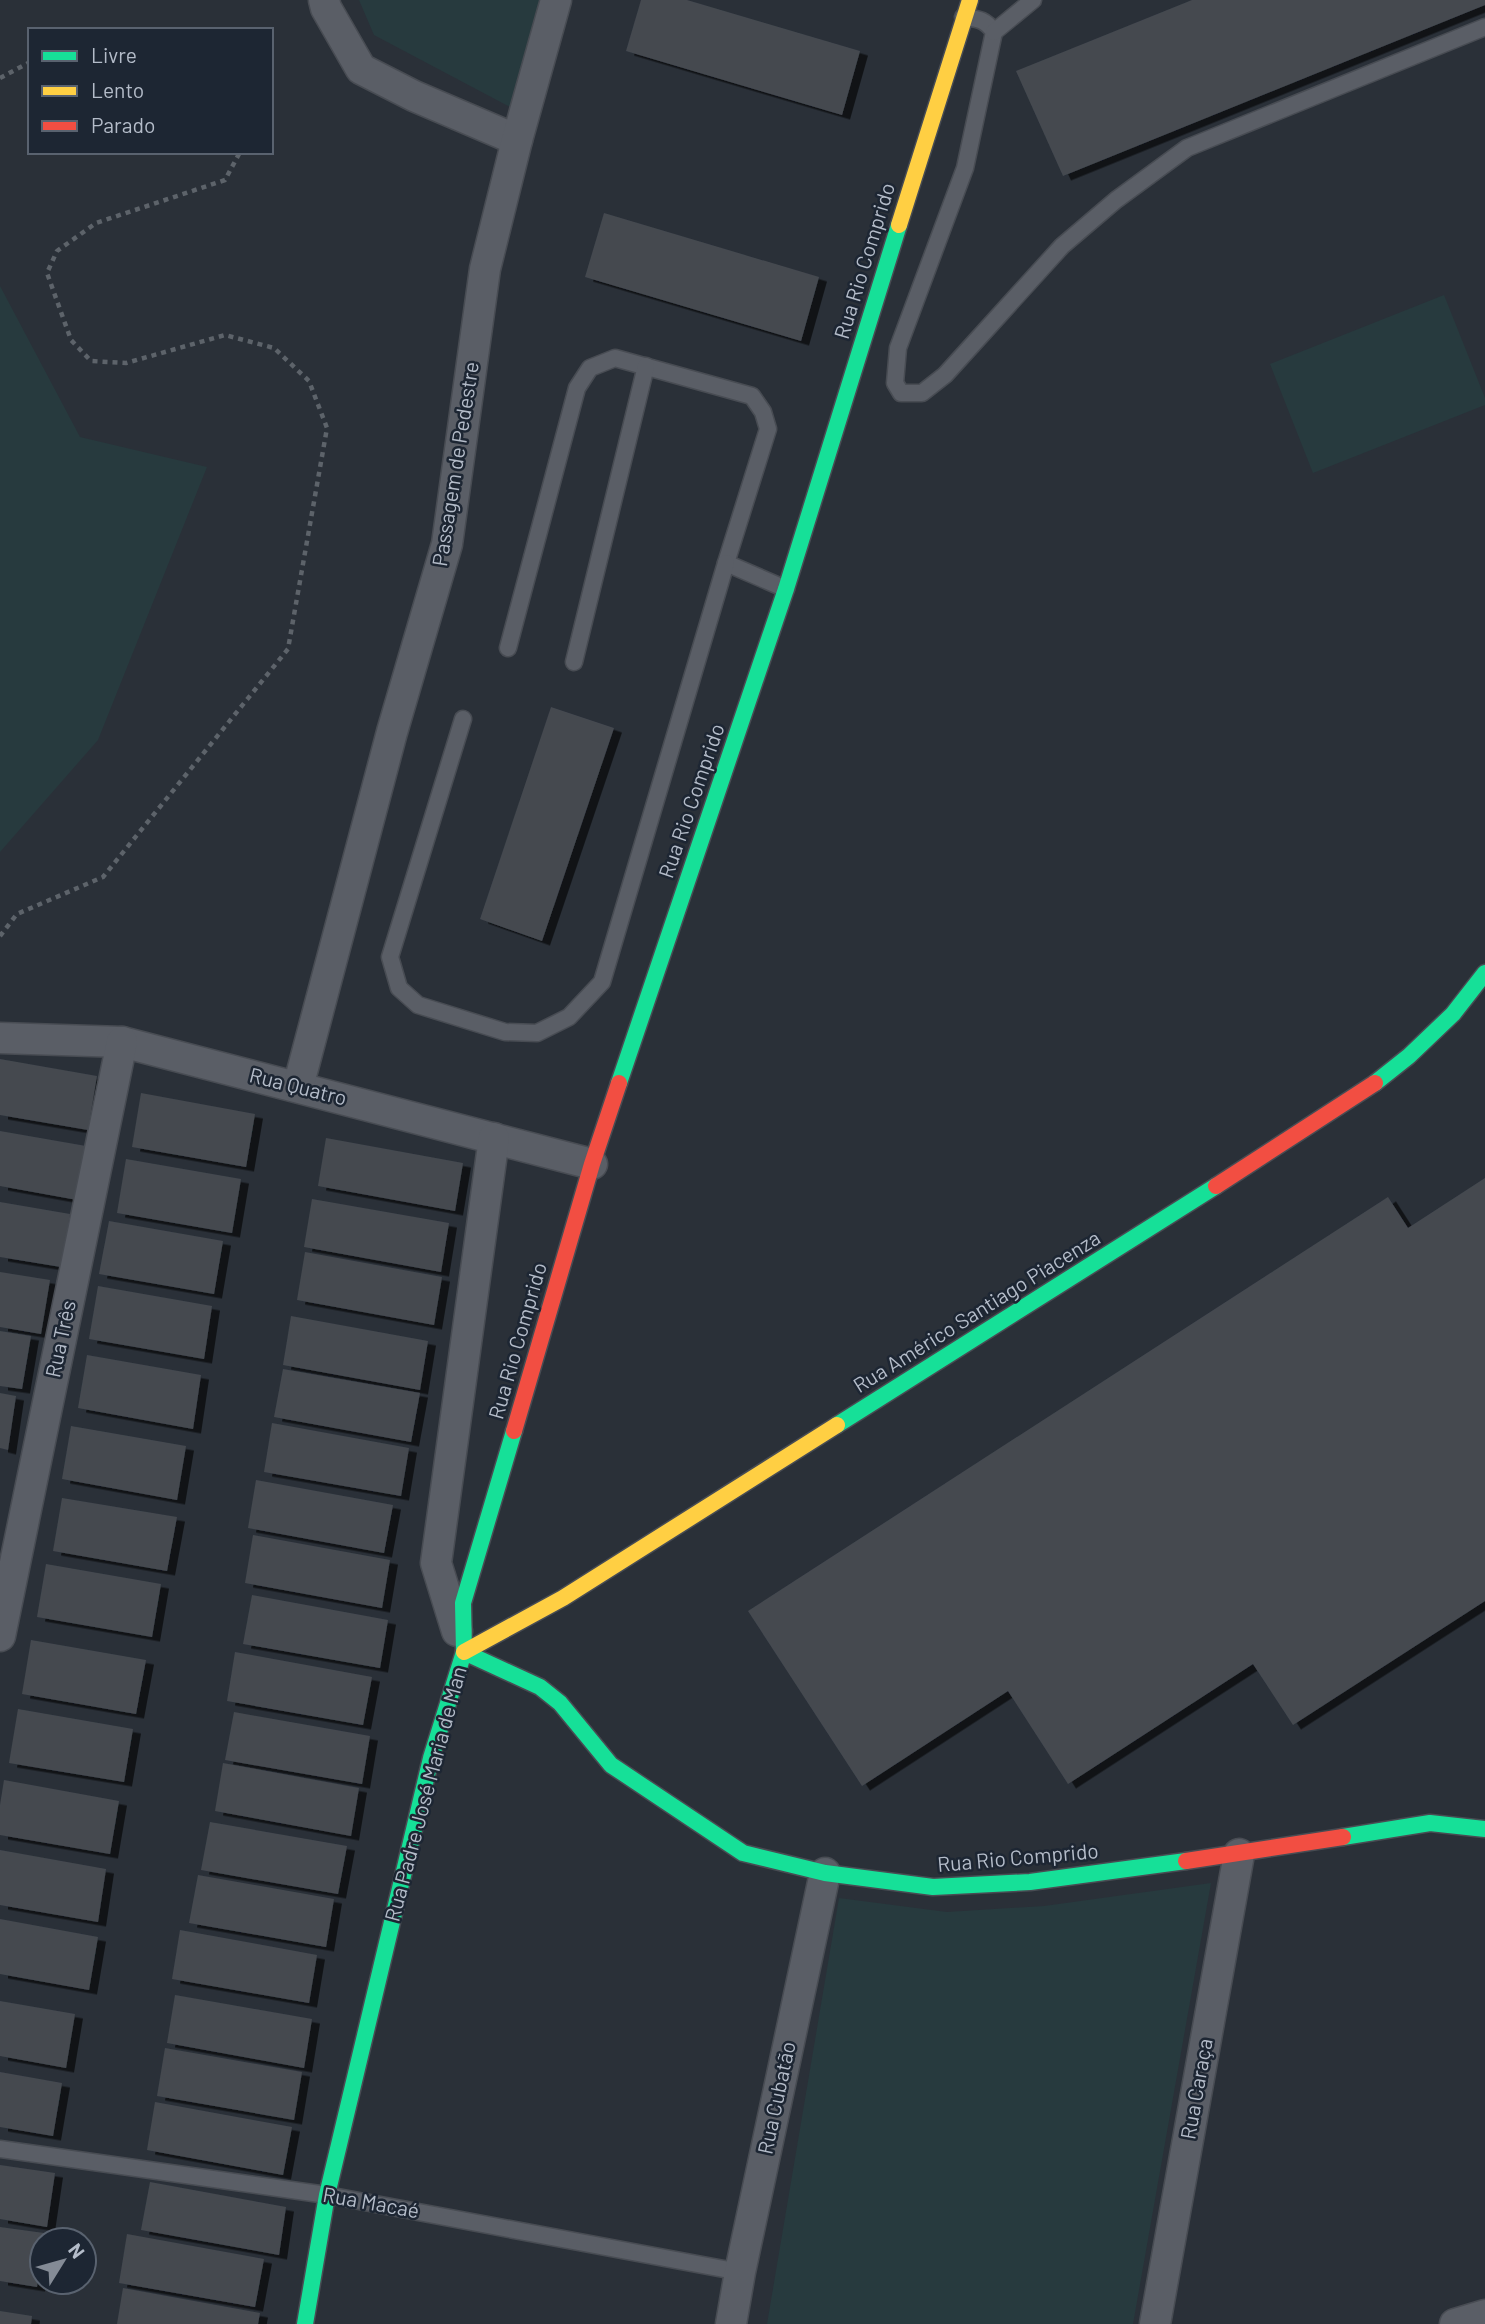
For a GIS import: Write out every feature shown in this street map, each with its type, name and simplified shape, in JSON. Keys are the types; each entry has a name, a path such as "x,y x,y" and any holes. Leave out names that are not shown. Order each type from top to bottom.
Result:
{"street":[{"path":"324,0 361,69 414,96 517,139"},
{"name":"Passagem de Pedestre","path":"298,1087 392,732 447,544 485,269 517,139 556,0"},
{"name":"Rua Rio Comprido","path":"970,0 786,589 592,1164 463,1604 464,1652 540,1687 560,1703 611,1765 743,1853 825,1873 933,1887 1030,1882 1239,1854 1430,1823 1485,1829"},
{"name":"Rua Américo Santiago Piacenza","path":"464,1652 563,1598 1361,1094 1409,1056 1454,1014 1485,972"},
{"name":"Rua Quatro","path":"0,1038 122,1042 592,1164"},
{"name":"Rua Três","path":"0,1636 122,1042"},
{"name":"Rua Padre José Maria de Man","path":"305,2324 327,2194 431,1758 464,1652 436,1563 494,1138"},
{"name":"Rua Caraça","path":"1155,2324 1239,1854"},
{"name":"Rua Cubatão","path":"731,2324 825,1873"},
{"path":"1455,2324 1485,2315"}],"lane":[{"path":"1033,0 994,32 965,168 898,348 895,383 901,393 922,393 945,375 1062,246 1116,200 1187,148 1485,27"},
{"path":"963,18 982,19 994,32"},
{"path":"463,719 390,957 399,988 418,1005 505,1031 537,1033 569,1017 602,982 768,429 764,412 752,396 615,358 590,368 577,388 508,648"},
{"path":"574,662 646,366"},
{"path":"726,563 786,589"},
{"name":"Rua Macaé","path":"0,2149 327,2194 740,2272"}],"path":[{"path":"0,78 28,63"},
{"path":"0,936 17,915 103,877 288,649 327,428 309,381 274,348 225,335 126,363 91,361 71,340 47,273 57,251 96,223 225,180 239,154"}],"green space":[{"path":"359,0 548,0 514,109 374,35"},
{"path":"0,286 80,437 207,467 98,740 0,852"},
{"path":"1444,295 1485,398 1485,405 1313,473 1270,364"},
{"path":"1211,1883 1133,2324 767,2324 839,1898 947,1912 1044,1906"}],"building":[{"path":"641,0 687,0 860,51 842,115 626,51"},
{"path":"1192,0 1485,0 1485,5 1063,176 1016,71"},
{"path":"604,213 819,277 801,341 585,277"},
{"path":"551,707 614,728 542,941 480,919"},
{"path":"0,1059 97,1076 88,1130 0,1115"},
{"path":"141,1093 255,1114 246,1167 132,1147"},
{"path":"0,1131 86,1146 77,1200 0,1186"},
{"path":"326,1138 463,1163 455,1211 318,1186"},
{"path":"126,1159 241,1179 232,1233 117,1213"},
{"path":"1485,1178 1485,1601 1293,1725 1253,1664 1068,1784 1008,1691 862,1786 748,1611 1388,1197 1408,1228"},
{"path":"312,1199 449,1223 441,1272 304,1247"},
{"path":"0,1202 70,1214 61,1267 0,1257"},
{"path":"109,1221 223,1241 214,1294 99,1274"},
{"path":"305,1252 442,1277 434,1325 297,1300"},
{"path":"0,1272 50,1280 41,1334 0,1327"},
{"path":"98,1286 212,1306 204,1359 89,1339"},
{"path":"291,1316 428,1341 420,1390 283,1365"},
{"path":"0,1331 31,1336 22,1389 0,1386"},
{"path":"87,1355 201,1375 193,1429 78,1408"},
{"path":"283,1369 420,1393 411,1442 274,1417"},
{"path":"0,1393 16,1396 8,1450 0,1448"},
{"path":"272,1423 409,1448 401,1496 264,1472"},
{"path":"71,1426 186,1446 177,1500 62,1479"},
{"path":"256,1480 393,1505 384,1553 248,1528"},
{"path":"62,1498 177,1517 167,1571 53,1551"},
{"path":"253,1535 390,1560 382,1608 245,1583"},
{"path":"46,1564 161,1584 152,1637 37,1617"},
{"path":"252,1595 388,1620 380,1668 243,1644"},
{"path":"31,1640 146,1660 136,1714 22,1694"},
{"path":"235,1652 372,1677 363,1725 227,1701"},
{"path":"18,1709 133,1729 124,1782 9,1763"},
{"path":"234,1712 370,1736 362,1784 225,1760"},
{"path":"223,1763 359,1788 351,1836 215,1811"},
{"path":"4,1780 119,1801 110,1854 0,1835 0,1805"},
{"path":"210,1822 347,1846 338,1894 201,1870"},
{"path":"0,1850 106,1869 98,1922 0,1905"},
{"path":"198,1875 334,1899 326,1947 189,1923"},
{"path":"0,1919 98,1937 89,1990 0,1974"},
{"path":"180,1930 317,1955 309,2003 172,1979"},
{"path":"175,1995 312,2019 304,2068 167,2043"},
{"path":"0,2001 75,2014 66,2068 0,2056"},
{"path":"165,2048 302,2072 294,2120 157,2096"},
{"path":"0,2072 62,2083 53,2136 0,2127"},
{"path":"155,2102 292,2127 283,2175 147,2150"},
{"path":"0,2165 55,2173 47,2226 0,2219"},
{"path":"150,2182 286,2207 279,2255 141,2230"},
{"path":"0,2227 28,2231 28,2286 0,2281"},
{"path":"127,2234 264,2259 255,2307 119,2283"},
{"path":"123,2288 260,2313 258,2324 117,2324"},
{"path":"0,2311 32,2316 31,2324 0,2324"}],"traffic: fast":[{"path":"619,1083 786,589 899,225"},
{"path":"1375,1083 1409,1056 1453,1014 1485,973"},
{"path":"837,1425 1216,1186"},
{"path":"305,2324 327,2195 431,1758 464,1652 463,1603 514,1431"},
{"path":"464,1652 540,1687 560,1703 611,1765 743,1853 825,1873 933,1887 1030,1882 1186,1861"},
{"path":"1343,1837 1430,1823 1485,1829"}],"traffic: slow":[{"path":"899,225 970,0"},
{"path":"464,1652 563,1598 837,1425"}],"traffic: jam":[{"path":"514,1431 592,1164 619,1083"},
{"path":"1216,1186 1375,1083"},
{"path":"1186,1861 1343,1837"}]}
